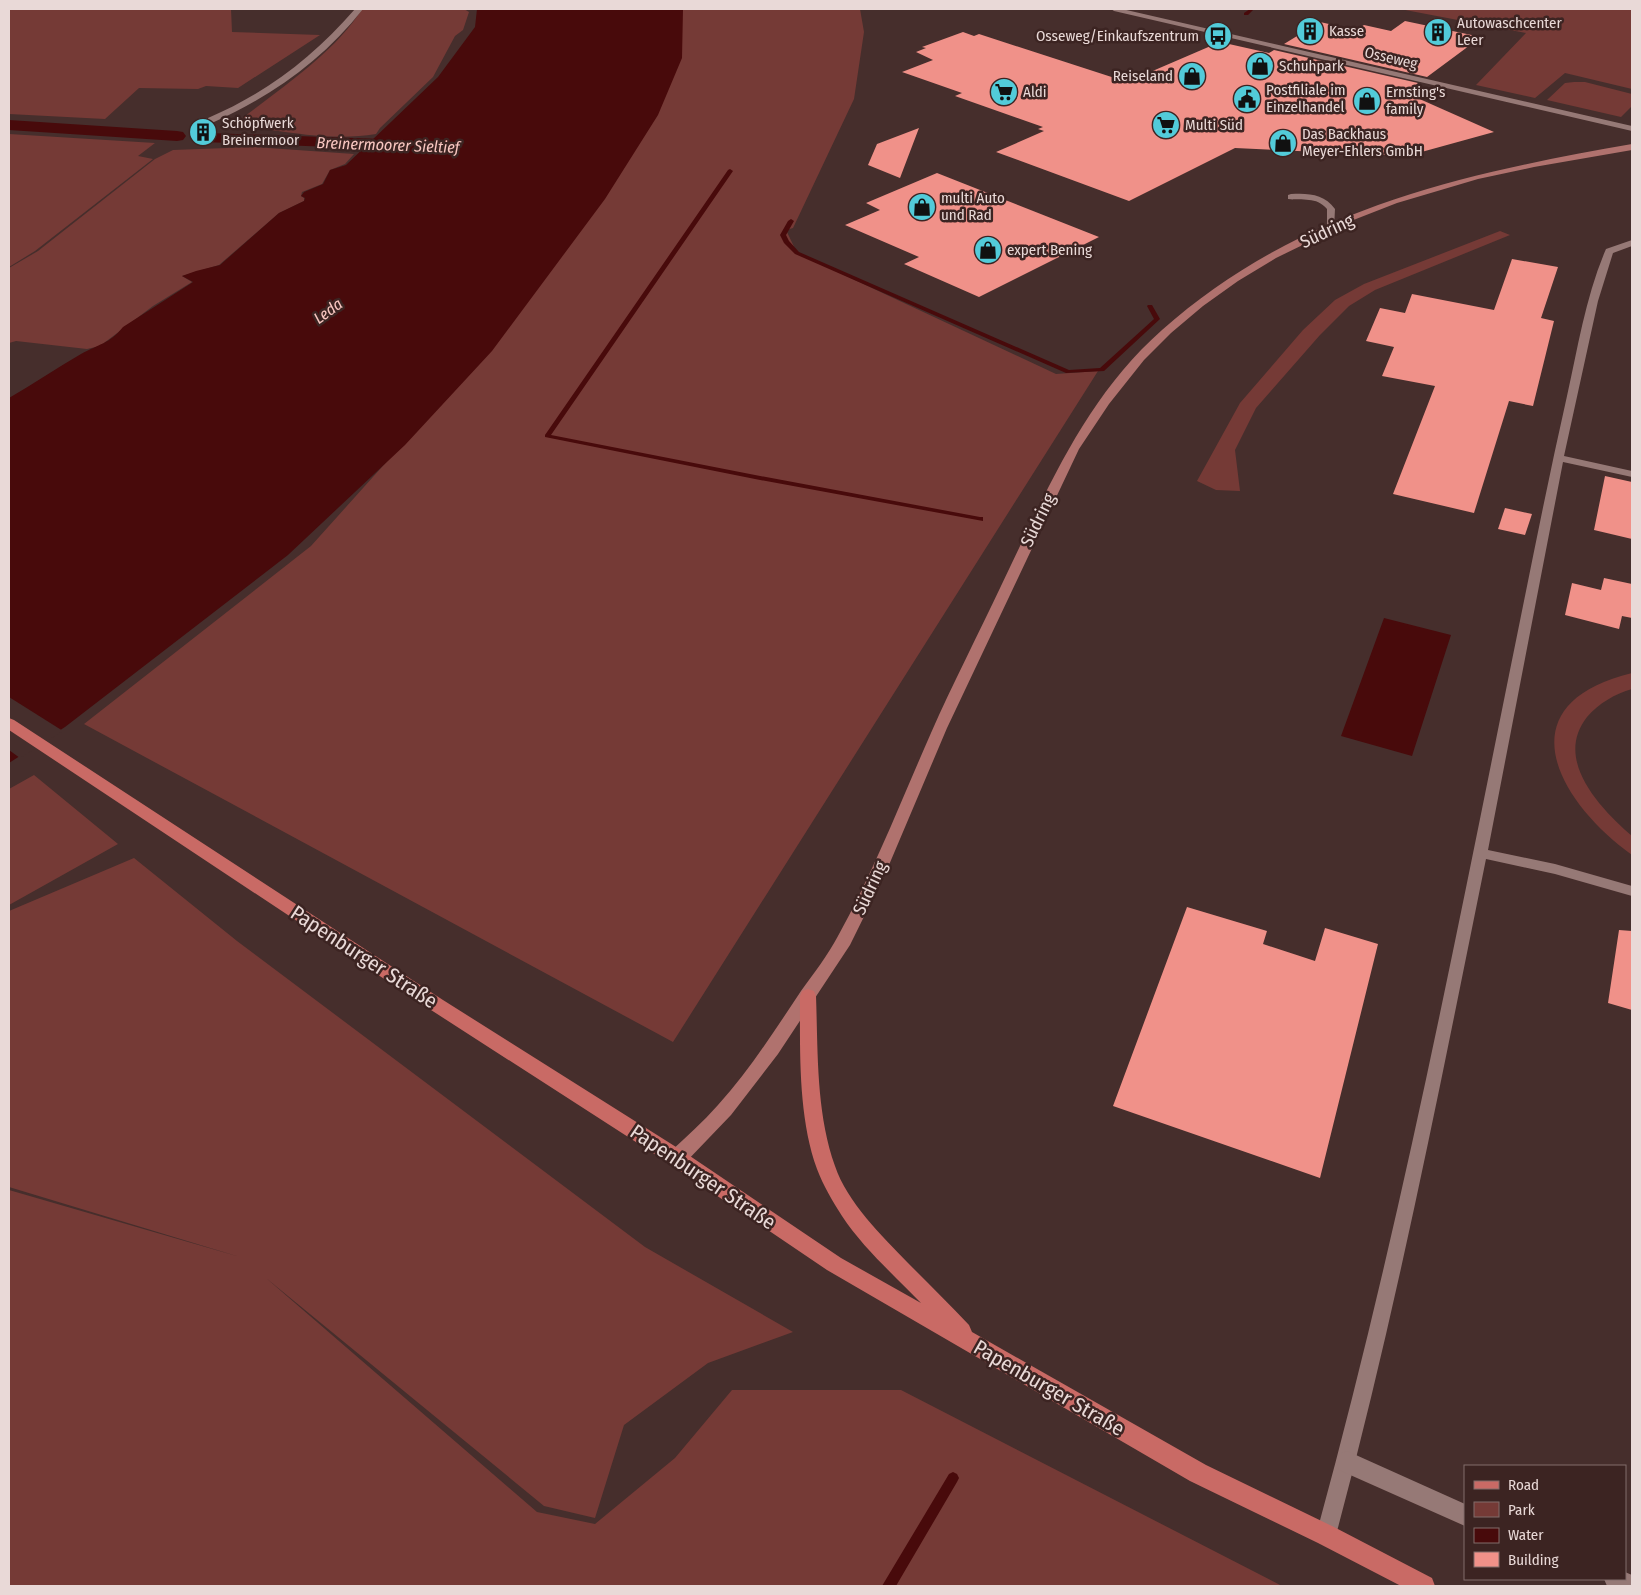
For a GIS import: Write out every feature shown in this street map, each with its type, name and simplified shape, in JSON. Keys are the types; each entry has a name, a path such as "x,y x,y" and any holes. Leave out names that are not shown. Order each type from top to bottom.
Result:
{"main road":[{"name":"Südring","path":"677,1158 725,1110 772,1050 844,942 878,872 940,728 1073,449 1099,408 1132,367 1167,331 1207,299 1288,249 1331,227 1382,206 1475,177 1632,147"},
{"name":"Papenburger Straße","path":"9,723 437,1005 677,1158 834,1264 1198,1473 1326,1535 1424,1586"},
{"path":"808,996 809,1066 816,1129 826,1170 849,1211 875,1242 976,1345"}],"street":[{"path":"211,120 242,108 284,82 325,47 359,9"},
{"name":"Osseweg","path":"1114,9 1632,129"},
{"path":"1347,1462 1464,1515"},
{"path":"1617,1580 1632,1586"}],"lane":[{"path":"1291,197 1308,196 1323,200 1331,208 1331,227"},
{"path":"1326,1535 1347,1462 1394,1259 1480,853 1558,458 1593,301 1609,251 1632,243"},
{"path":"1558,458 1632,474"},
{"path":"1480,853 1555,869 1632,892"}],"green space":[{"path":"9,9 231,9 232,32 320,35 238,88 206,86 198,89 139,88 105,119 9,114"},
{"path":"362,9 464,9 469,12 463,30 455,36 433,77 376,134 350,137 297,134 253,129 236,123 321,56 351,25"},
{"path":"672,9 860,9 864,32 854,99 793,228 786,230 797,253 1056,374 1098,371 673,1042 84,724 311,546 460,380"},
{"path":"1400,9 1632,9 1632,89 1565,73 1535,98 1476,85 1526,33"},
{"path":"1585,82 1632,94 1632,106 1621,117 1547,100 1565,83"},
{"path":"9,134 155,143 138,156 153,159 35,251 9,267"},
{"path":"254,147 354,154 345,164 330,170 322,184 302,192 301,196 304,198 304,201 279,213 219,265 182,276 192,282 153,306 100,346 87,349 16,341 9,343 9,268 38,251 155,159 173,150"},
{"path":"1500,231 1510,235 1375,290 1349,306 1320,335 1256,408 1235,450 1240,491 1216,490 1197,481 1240,403 1303,330 1335,300 1364,284"},
{"path":"1632,673 1632,689 1608,700 1587,717 1578,733 1575,750 1578,766 1595,798 1632,836 1632,855 1605,833 1582,808 1565,781 1556,755 1556,730 1567,707 1592,687"},
{"path":"34,775 118,844 9,905 9,789"},
{"path":"134,858 237,941 645,1247 793,1332 708,1363 624,1425 595,1518 544,1506 266,1278 537,1512 595,1524 675,1458 732,1390 901,1390 1282,1586 9,1586 9,1190 240,1257 9,1187 9,911"}],"water":[{"name":"Leda","path":"477,9 683,9 682,58 658,115 605,199 492,351 405,445 288,555 65,727 9,763 9,398 81,354 108,340 123,327 193,282 182,276 220,265 279,213 304,201 305,198 301,196 304,192 323,184 330,170 346,165 438,77 475,27"},
{"path":"1384,618 1451,635 1412,756 1341,736"}],"pier":[{"path":"9,697 63,731 20,758 9,750"}],"building":[{"path":"1405,21 1481,37 1427,77 1284,44 1320,22 1356,30 1364,25 1391,31"},
{"path":"963,32 974,36 979,34 1127,82 1220,42 1269,53 1274,50 1418,83 1406,93 1494,132 1407,156 1235,148 1129,201 996,152 1044,131 1038,129 1043,127 955,96 962,93 902,72 933,60 916,52 926,48 922,47"},
{"path":"919,128 900,178 868,165 877,144"},
{"name":"expert Bening","path":"937,173 1099,237 979,297 904,264 919,257 845,225 880,210 866,203"},
{"path":"1512,259 1558,267 1541,318 1554,321 1533,406 1509,401 1474,513 1393,494 1435,386 1382,376 1394,347 1366,341 1380,308 1405,313 1412,294 1494,310"},
{"path":"1605,476 1632,482 1632,539 1594,530"},
{"path":"1505,508 1532,514 1525,535 1498,529"},
{"path":"1604,578 1632,584 1632,618 1622,616 1619,629 1565,615 1572,583 1601,590"},
{"path":"1187,907 1267,931 1263,944 1315,961 1325,928 1378,944 1320,1178 1113,1106"},
{"path":"1619,930 1632,931 1632,1010 1608,1003"}],"waterway":[{"path":"1246,14 1252,9"},
{"name":"Breinermoorer Sieltief","path":"9,125 177,136"},
{"name":"Breinermoorer Sieltief","path":"209,138 410,145"},
{"path":"730,171 547,436 980,519"},
{"path":"791,221 783,235 786,242 797,253 1068,372 1102,370 1157,319 1150,306"},
{"path":"889,1586 953,1478"}],"place":[{"name":"Kasse","path":"1310,31"},
{"name":"Autowaschcenter Leer","path":"1438,32"},
{"name":"Osseweg/Einkaufszentrum","path":"1218,36"},
{"name":"Schuhpark","path":"1260,66"},
{"name":"Reiseland","path":"1192,76"},
{"name":"Aldi","path":"1004,92"},
{"name":"Postfiliale im Einzelhandel","path":"1247,99"},
{"name":"Ernsting's family","path":"1367,101"},
{"name":"Multi Süd","path":"1166,125"},
{"name":"Schöpfwerk Breinermoor","path":"203,132"},
{"name":"Das Backhaus Meyer-Ehlers GmbH","path":"1283,143"},
{"name":"multi Auto und Rad","path":"922,207"},
{"name":"expert Bening","path":"988,250"}]}
